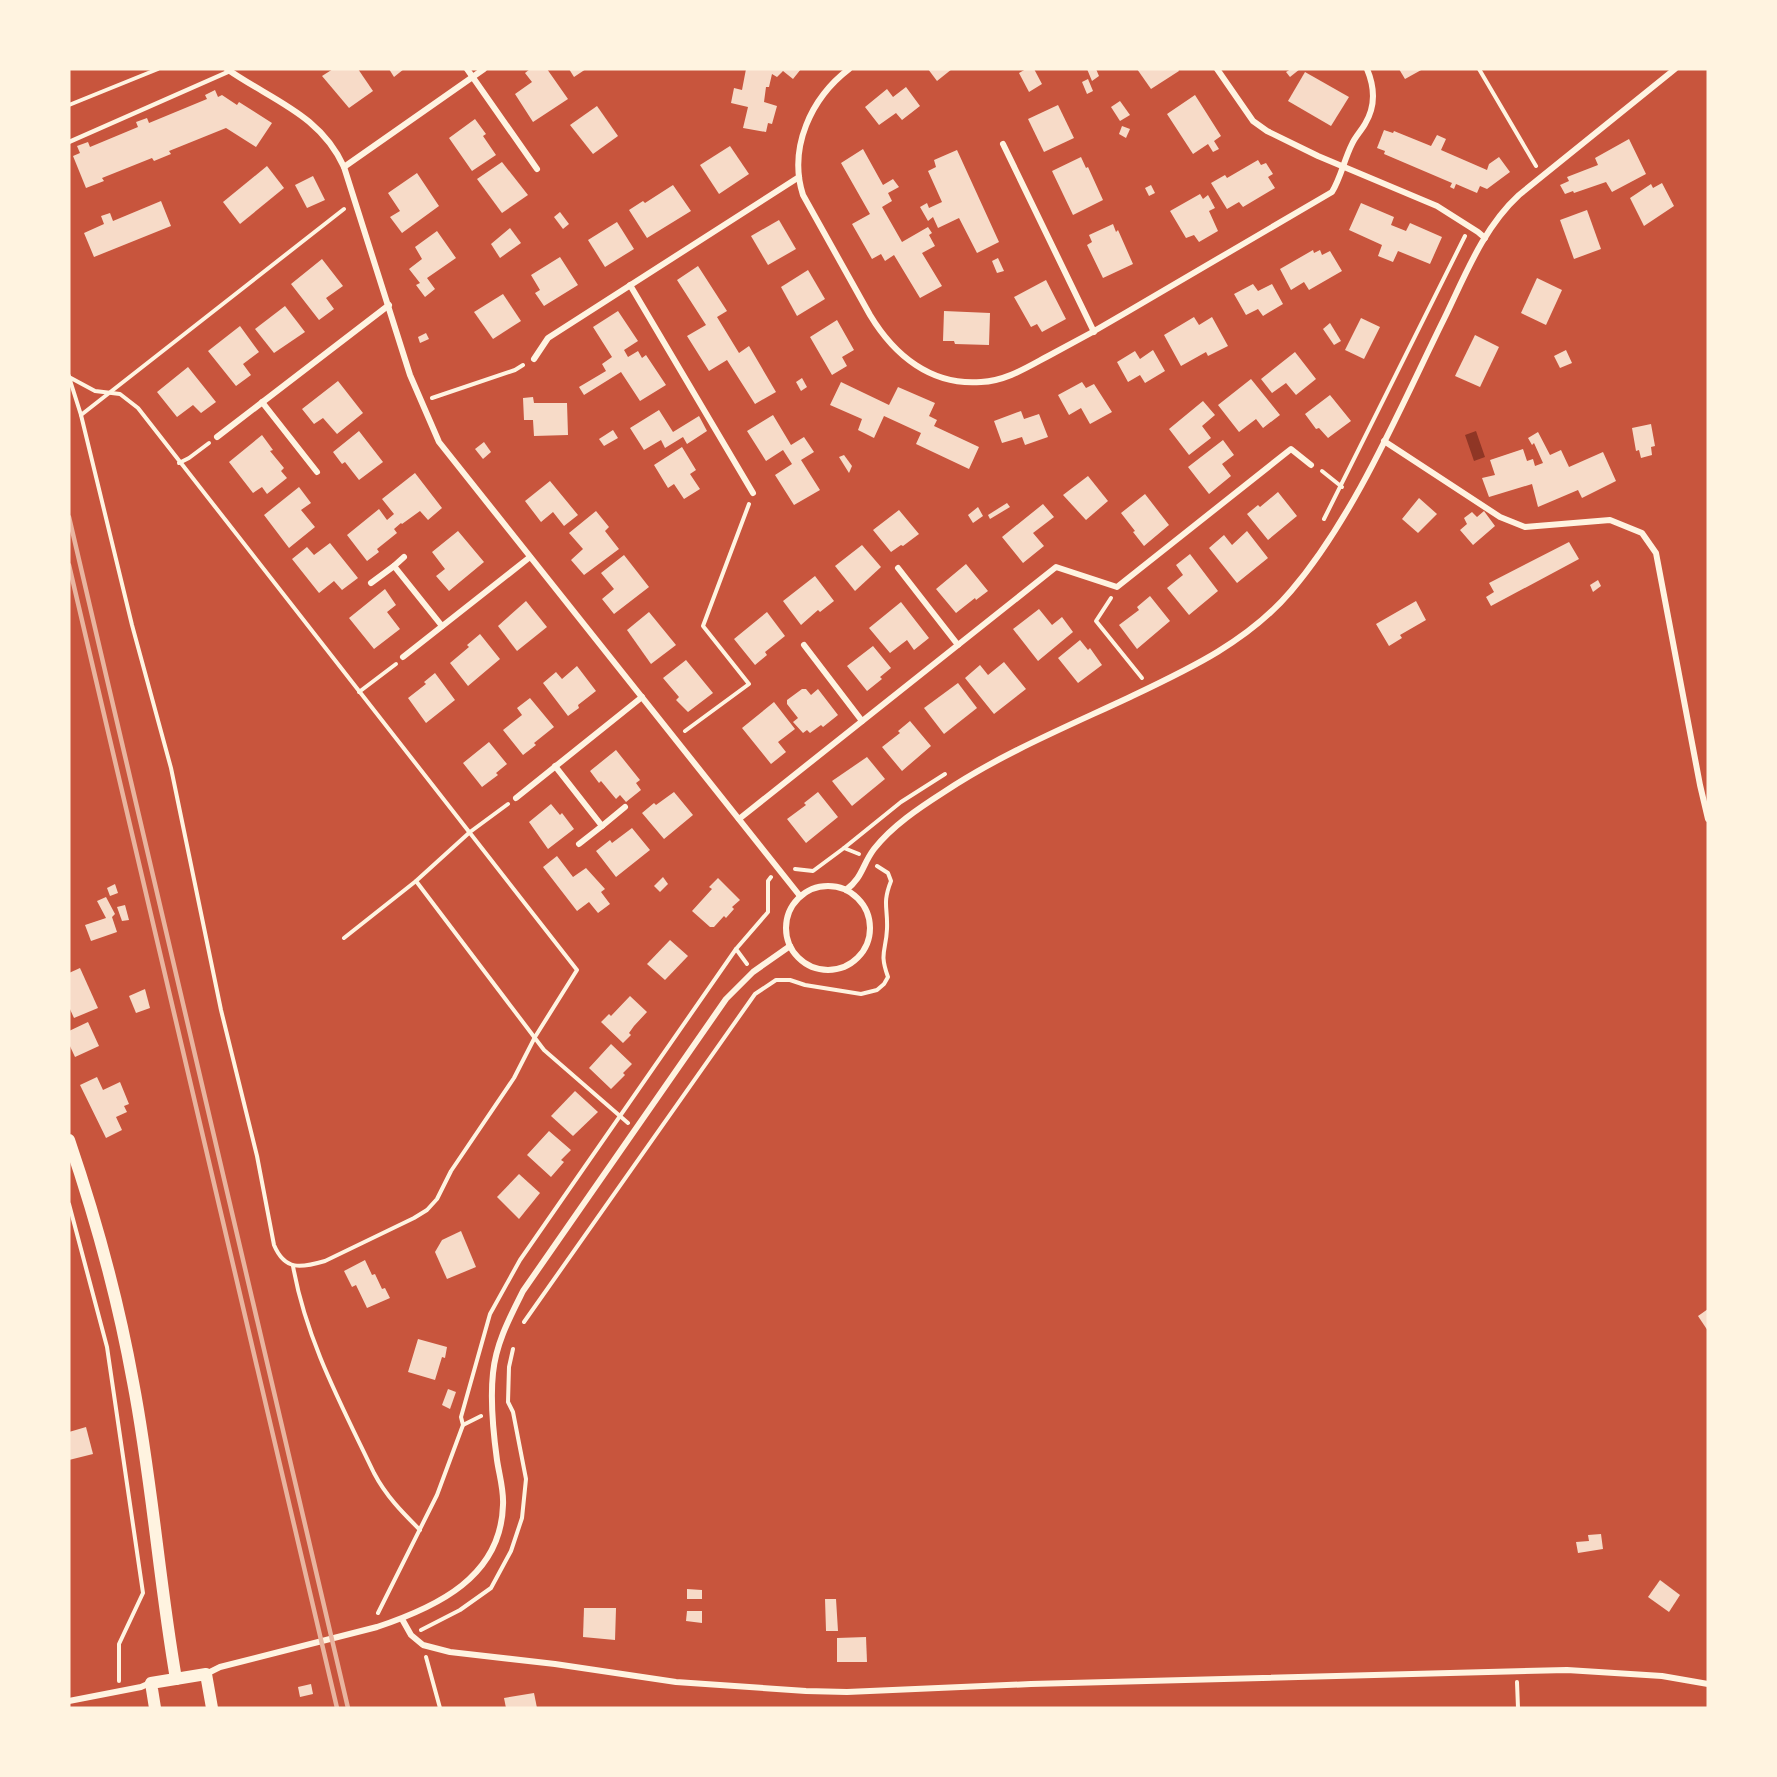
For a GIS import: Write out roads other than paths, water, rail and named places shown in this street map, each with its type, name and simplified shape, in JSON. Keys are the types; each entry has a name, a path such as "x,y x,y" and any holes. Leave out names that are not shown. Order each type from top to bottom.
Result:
{"main road":[{"path":"69,1140 99,1235 132,1373 176,1679"},
{"path":"155,1708 151,1683 206,1674 212,1708"}],"street":[{"path":"467,69 537,169"},
{"path":"344,167 484,69"},
{"path":"849,69 825,92 806,124 800,153 799,177 803,195 881,333 904,357 923,370 945,378 968,382 1006,378 1094,332 1332,192 1340,180 1353,141 1367,121 1373,104 1374,92 1367,69"},
{"path":"1217,69 1253,121 1267,131 1437,206 1485,238"},
{"path":"846,890 857,882 868,857 889,833 944,791 1023,747 1191,668 1253,628 1281,603 1317,559 1356,494 1485,238 1500,215 1519,195 1675,69"},
{"path":"228,70 302,115 332,145 344,167 410,375 439,442 800,896"},
{"path":"1003,144 1094,332"},
{"path":"534,359 548,338 799,177"},
{"path":"630,285 753,494"},
{"path":"217,437 389,305"},
{"path":"262,402 316,472"},
{"path":"1384,441 1500,518 1525,527 1610,520 1642,533 1656,553 1708,819"},
{"path":"739,819 1056,567 1117,587 1291,449 1311,465"},
{"path":"371,583 404,557"},
{"path":"403,657 530,557"},
{"path":"394,566 442,626"},
{"path":"898,568 958,645"},
{"path":"804,645 862,721"},
{"path":"516,798 642,697"},
{"path":"555,766 602,826"},
{"path":"579,844 625,807"},
{"path":"817,887 837,887 846,890 863,905 870,927 869,938 857,958 848,965 826,970 815,968 805,963 786,938 786,920 789,911 800,896 817,887"},
{"path":"206,1674 220,1667 402,1619 453,1593 479,1571 494,1544 503,1505 493,1430 493,1372 504,1329 524,1291 726,999 753,972 790,946"},
{"path":"402,1619 411,1635 423,1645 450,1652 555,1664 676,1682 806,1691 847,1692 1030,1684 1567,1670 1662,1676 1708,1684"},
{"path":"69,1701 151,1683"}],"lane":[{"path":"69,142 228,70"}],"railway":[{"path":"69,517 348,1708"},
{"path":"69,565 337,1708"}]}
